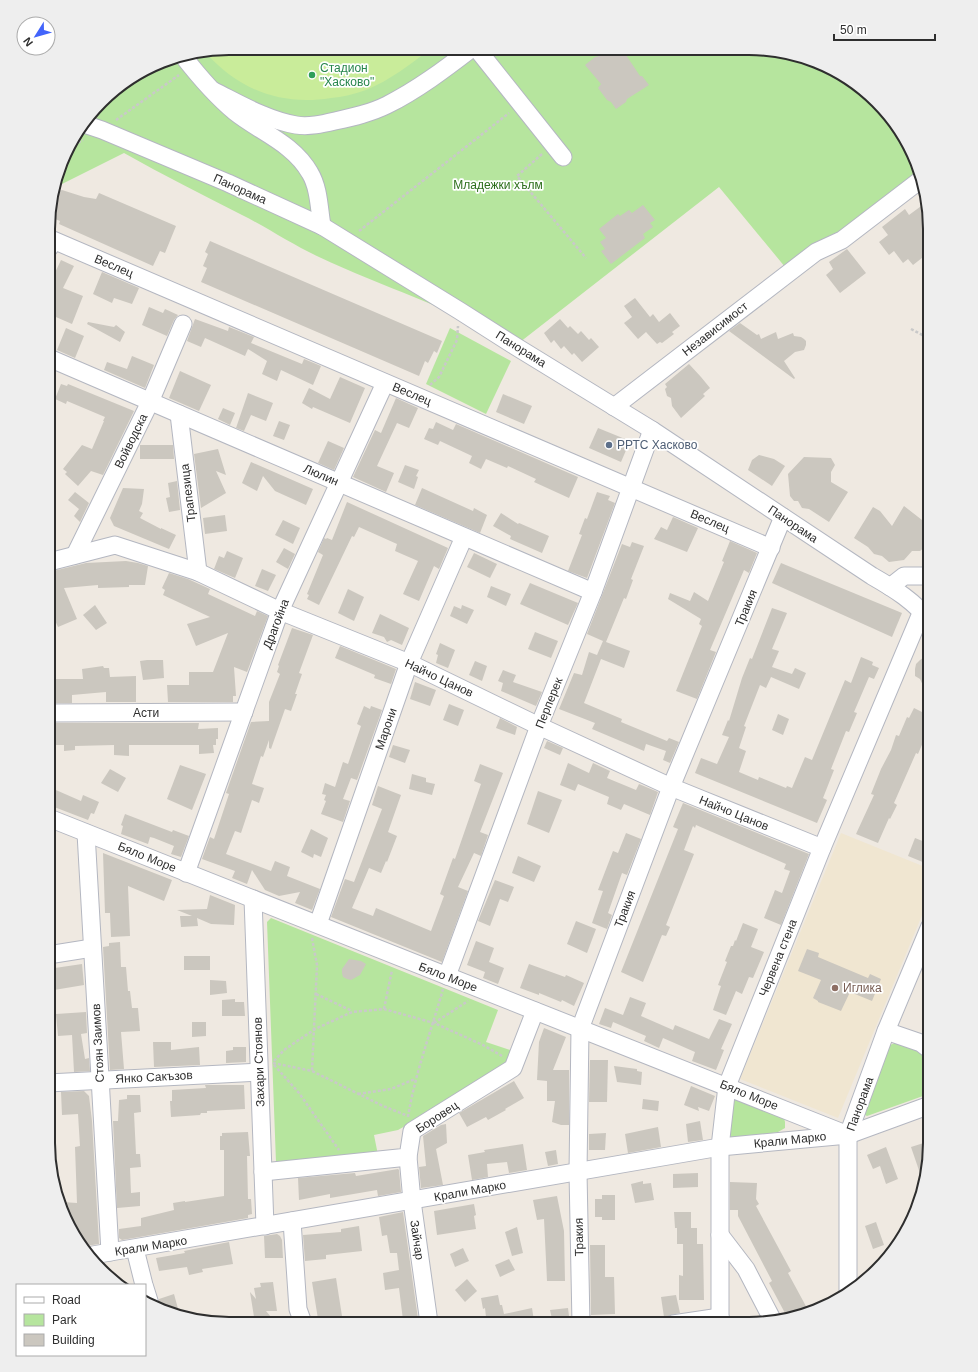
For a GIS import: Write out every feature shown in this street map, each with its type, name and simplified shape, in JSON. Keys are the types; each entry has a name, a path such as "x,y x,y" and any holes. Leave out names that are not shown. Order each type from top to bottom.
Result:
{"street":[{"path":"214,91 273,119 296,125 317,126 360,115 387,105 434,77 463,55"},
{"path":"482,55 563,157"},
{"path":"186,60 235,112 296,154 310,173 318,195 322,226"},
{"name":"Панорама","path":"89,126 228,183 322,226 652,430 890,587 923,614"},
{"name":"Независимост","path":"614,407 816,252 842,240 917,183"},
{"name":"Веслец","path":"55,246 419,397 771,548"},
{"name":"Войводска","path":"75,555 150,402 183,324"},
{"name":"Люлин","path":"55,361 593,592"},
{"name":"Драгойна","path":"186,873 280,611 385,383"},
{"name":"Трапезица","path":"179,414 198,572"},
{"name":"Перперек","path":"447,976 540,726 593,592 652,430"},
{"name":"Тракия","path":"581,1317 578,1172 580,1029 671,787 783,517"},
{"name":"Марони","path":"313,922 409,663 464,537"},
{"name":"Найчо Цанов","path":"55,560 115,545 198,572 280,611 409,663 671,787 822,848"},
{"path":"890,587 904,576 923,576"},
{"name":"Червена стена","path":"722,1317 720,1148 727,1086 822,848 923,624"},
{"name":"Асти","path":"55,713 244,712"},
{"name":"Бяло Море","path":"55,820 848,1135"},
{"name":"Стоян Заимов","path":"86,833 100,1080 101,1254"},
{"name":"Захари Стоянов","path":"253,899 266,1068 263,1172 265,1226"},
{"name":"Панорама","path":"848,1286 848,1135 886,1031 923,943"},
{"path":"55,953 92,948"},
{"path":"513,1068 535,1011"},
{"path":"886,1031 923,1044"},
{"name":"Янко Сакъзов","path":"55,1083 266,1068"},
{"name":"Боровец","path":"408,1158 410,1124 513,1068"},
{"name":"Крали Марко","path":"101,1254 720,1148 848,1135 923,1108"},
{"path":"263,1172 408,1158"},
{"name":"Зайчар","path":"408,1158 412,1201 428,1317"},
{"path":"292,1222 298,1309 301,1317"},
{"path":"720,1235 746,1269 771,1316"},
{"path":"135,1249 144,1284"}],"path":[{"path":"78,142 102,130 181,73"},
{"path":"346,242 520,104"},
{"path":"528,166 517,176 586,258"},
{"path":"419,397 439,377 456,340 460,311"},
{"path":"911,328 923,335"},
{"path":"312,1071 317,965 313,922"},
{"path":"384,1009 395,956"},
{"path":"266,1068 312,1071 383,1106 410,1124 415,1079 434,1023 447,976"},
{"path":"316,994 352,1012"},
{"path":"434,1023 459,1007"},
{"path":"266,1068 284,1050 315,1028 352,1012 384,1009 434,1023 483,1045 506,1059 513,1068"},
{"path":"266,1068 299,1093 344,1157 345,1163"},
{"path":"357,1094 391,1089 415,1079"}],"shaded area":[{"name":"Иглика","path":"841,833 923,866 923,913 838,1118 740,1079"}],"green space":[{"name":"Стадион \"Хасково\"","path":"422,55 400,72 366,90 335,98 312,100 295,100 262,92 246,85 218,65 209,56"},
{"name":"Младежки хълм","path":"761,55 783,58 816,68 846,84 864,98 880,114 900,142 910,162 919,192 869,222 795,279 719,187 515,346 468,320 309,252 252,220 124,153 61,185 68,162 84,132 98,114 114,98 132,84 162,68 206,56"},
{"path":"450,328 511,361 486,414 426,384"},
{"path":"271,918 498,1010 486,1042 516,1052 511,1066 398,1130 374,1135 378,1155 276,1162 267,922"},
{"path":"898,1042 907,1044 923,1052 923,1096 867,1116 863,1114 862,1110 890,1045"},
{"path":"733,1100 737,1100 784,1118 785,1128 778,1132 731,1140 727,1138"}],"building":[{"path":"603,55 626,55 640,76 642,76 649,85 627,99 626,102 616,109 598,88 601,84 585,65 595,57"},
{"path":"62,190 96,199 99,193 176,226 165,253 160,251 153,266 59,224 60,221 55,219 55,217 59,191"},
{"path":"643,205 655,220 650,223 653,227 643,234 645,238 611,264 601,251 605,249 600,242 606,238 599,229 618,214 620,216 629,210 632,213"},
{"path":"922,206 923,257 913,265 908,259 903,263 894,251 889,255 879,242 888,235 882,227 905,209 909,215"},
{"path":"210,241 442,341 437,353 434,351 428,363 425,361 419,376 201,282 207,268 203,266 208,254 205,252"},
{"path":"847,249 866,273 840,293 826,275 833,269 829,262"},
{"path":"61,260 74,266 63,288 83,296 72,324 55,317 55,273"},
{"path":"102,272 139,288 132,304 114,298 112,303 93,294"},
{"path":"635,298 650,317 653,314 659,322 670,313 680,326 672,332 674,334 662,343 660,342 657,344 646,332 638,339 624,323 632,317 624,306"},
{"path":"149,307 163,313 165,309 178,315 174,320 167,336 142,325"},
{"path":"195,319 228,331 229,327 254,337 251,343 302,364 304,359 321,366 313,385 281,370 277,381 262,374 267,361 248,349 245,356 205,338 201,347 187,341"},
{"path":"560,319 568,328 570,326 578,334 581,331 589,340 591,338 599,347 582,362 574,353 572,355 564,346 561,349 554,340 551,343 544,333"},
{"path":"88,322 114,327 116,325 125,332 120,342 87,324"},
{"path":"740,323 757,335 759,334 761,339 776,332 778,339 793,333 794,336 801,337 806,341 804,350 795,352 784,361 795,378 794,379 729,331"},
{"path":"66,328 84,336 75,358 57,350"},
{"path":"132,356 154,365 145,388 104,370 107,362 127,369"},
{"path":"689,364 710,388 703,394 705,396 681,418 672,406 671,398 667,396 665,389 667,387 665,384"},
{"path":"180,371 211,385 199,411 169,398"},
{"path":"340,377 365,388 350,423 313,407 312,409 302,403 309,388 330,399"},
{"path":"61,384 67,386 68,384 134,411 103,475 91,471 78,486 65,474 67,472 63,469 82,445 92,449 105,417 67,401 66,404 55,399"},
{"path":"248,393 273,403 266,421 251,415 244,431 236,428"},
{"path":"503,394 532,406 524,424 496,412"},
{"path":"396,398 418,408 409,428 397,423 377,466 394,473 386,492 353,477 375,430 381,433"},
{"path":"223,408 235,413 230,425 218,419"},
{"path":"279,421 290,425 284,440 273,436"},
{"path":"436,422 453,430 456,424 578,477 569,498 534,482 536,479 508,466 507,468 486,459 481,469 469,463 472,456 440,441 438,445 424,439 429,428 433,429"},
{"name":"РРТС Хасково","path":"598,428 630,441 621,462 589,448"},
{"path":"328,441 344,448 334,470 318,463"},
{"path":"140,445 173,445 174,459 140,459"},
{"path":"218,449 226,475 216,471 226,493 201,508 194,454"},
{"path":"759,455 774,459 785,466 772,486 748,470 752,460"},
{"path":"804,457 831,458 835,465 831,472 831,482 848,492 829,522 809,509 802,508 798,501 794,501 790,496 788,474"},
{"path":"251,462 313,489 306,505 275,491 263,476 257,491 242,483"},
{"path":"405,465 419,470 416,476 418,477 414,489 398,482"},
{"path":"177,481 180,510 169,512 166,498 170,497 168,483"},
{"path":"123,488 144,489 142,504 139,511 143,513 140,518 176,535 169,549 114,526 110,518"},
{"path":"422,488 473,511 474,508 487,515 480,533 415,505"},
{"path":"75,492 89,503 80,522 74,516 79,509 68,500"},
{"path":"597,492 610,496 608,500 615,503 587,578 568,571 582,535 579,534 585,518 587,519"},
{"path":"347,502 448,548 439,569 434,566 419,601 403,594 418,561 395,551 397,544 359,527 354,537 352,536 319,605 307,599 309,595 307,594 323,555 318,552 324,538 332,540"},
{"path":"904,506 922,520 923,517 923,549 920,551 912,551 904,560 889,562 882,556 874,554 868,547 854,538 873,507 880,511 892,526"},
{"path":"501,513 518,524 519,523 549,536 542,553 510,539 511,536 493,526"},
{"path":"225,515 227,531 205,534 203,518"},
{"path":"673,517 698,528 687,552 654,539 661,527 667,530"},
{"path":"283,520 300,528 293,544 275,535"},
{"path":"730,541 757,553 749,573 744,570 710,650 716,652 697,699 676,691 702,626 699,624 701,619 668,599 670,593 690,601 694,592 708,601 724,562 722,561"},
{"path":"632,542 644,546 631,579 633,580 626,599 624,598 606,642 630,651 624,668 601,659 584,703 622,719 621,722 667,741 669,738 679,742 670,763 663,760 666,751 646,744 644,751 592,729 595,723 559,709 574,673 582,675 589,652 597,655 603,641 587,634 622,544 630,547"},
{"path":"284,548 295,554 288,569 276,562"},
{"path":"227,551 243,558 235,578 214,569 219,556 224,558"},
{"path":"474,553 497,564 490,578 467,567"},
{"path":"126,561 148,566 145,585 98,588 98,585 64,588 77,619 58,627 55,620 55,571 86,563"},
{"path":"781,563 902,613 892,637 772,583"},
{"path":"262,569 276,575 268,591 255,586"},
{"path":"169,573 188,579 210,589 208,594 255,616 257,611 268,616 247,672 234,667 236,696 233,696 233,702 168,702 167,685 189,685 189,672 213,672 228,633 196,646 187,624 210,617 163,595 165,590 162,588"},
{"path":"530,583 578,603 568,625 520,604"},
{"path":"491,586 511,594 506,606 487,597"},
{"path":"348,589 364,597 354,621 338,613"},
{"path":"95,605 107,623 96,630 83,615"},
{"path":"462,605 474,610 467,624 450,616 454,606 461,609"},
{"path":"772,608 787,613 772,649 779,651 772,667 792,674 795,668 806,673 799,689 771,677 766,688 760,685 744,726 746,727 739,748 746,751 739,772 758,780 759,777 786,788 787,786 792,788 805,757 812,760 845,680 851,683 861,657 873,662 872,665 879,668 874,679 869,677 854,712 857,713 849,732 846,731 831,769 834,770 823,798 827,800 817,823 695,773 701,758 717,764 729,737 722,735 728,720 729,721 742,678 750,658 752,659"},
{"path":"380,614 409,628 402,645 391,640 387,642 384,637 372,633"},
{"path":"292,628 313,635 299,673 302,674 295,694 297,694 291,711 285,709 271,749 269,748 269,740 263,757 261,756 252,784 264,788 259,803 252,800 241,833 235,831 226,854 271,871 275,861 290,867 287,876 320,889 312,910 295,903 300,892 279,896 265,890 252,870 247,884 232,878 235,871 202,859 210,837 214,839 229,794 226,793 251,722 269,721 269,702 280,674 277,672 278,665"},
{"path":"535,632 558,641 551,658 528,649"},
{"path":"440,643 455,650 448,668 436,663 438,655 436,654"},
{"path":"340,646 396,669 391,684 374,678 375,675 335,658"},
{"path":"923,658 923,686 920,679 915,676 916,664"},
{"path":"163,660 164,678 143,680 140,661"},
{"path":"475,661 487,666 482,681 469,675"},
{"path":"103,666 104,668 109,668 110,677 136,676 136,702 106,702 106,692 72,695 72,703 55,703 55,679 83,679 82,669"},
{"path":"503,670 516,675 513,682 542,692 536,706 501,691 503,683 498,681"},
{"path":"415,682 436,690 430,706 410,699"},
{"path":"449,704 464,710 458,726 443,720"},
{"path":"364,706 370,709 371,706 382,710 357,780 351,778 343,799 350,801 343,822 321,814 326,801 324,800 326,795 322,794 325,783 335,787 343,762 348,764 361,726 357,724"},
{"path":"914,708 923,712 923,742 918,754 916,753 894,803 897,805 890,819 889,818 878,843 856,834 874,795 871,794 881,769 891,750 896,735 899,736 907,717 909,718"},
{"path":"778,714 789,719 783,735 772,730"},
{"path":"500,718 517,727 515,735 496,728"},
{"path":"55,723 199,723 198,729 218,728 218,739 216,739 216,745 213,745 214,753 199,754 199,745 129,745 129,756 114,755 114,745 75,746 75,750 64,751 64,745 55,745"},
{"path":"547,741 563,748 560,755 544,748"},
{"path":"393,745 410,750 405,763 389,757"},
{"path":"568,763 589,773 593,763 610,771 607,778 636,790 639,784 658,792 650,815 624,804 621,810 607,804 609,797 578,784 575,791 560,785"},
{"path":"480,764 503,773 480,832 488,835 481,856 474,853 458,887 468,891 442,962 331,917 345,879 354,882 382,809 372,805 378,786 401,795 388,832 397,836 381,873 369,868 352,908 373,916 376,908 431,931 444,896 440,894 453,858 455,859 481,784 474,781"},
{"path":"180,765 206,774 192,810 167,799"},
{"path":"110,769 126,778 118,792 101,783"},
{"path":"412,774 426,778 426,782 435,784 432,795 409,789"},
{"path":"55,790 81,801 83,795 99,802 94,814 91,813 88,820 55,807"},
{"path":"538,791 562,800 549,833 527,824"},
{"path":"683,803 809,854 781,925 764,918 775,890 782,893 790,871 784,869 786,864 696,825 695,828 693,826 684,850 694,854 666,925 670,927 666,936 662,935 643,982 621,972 678,829 673,827"},
{"path":"125,814 172,832 173,830 189,836 181,857 171,854 174,846 154,838 150,837 148,844 121,834 123,826 121,825"},
{"path":"311,829 328,838 321,857 314,854 313,858 301,852"},
{"path":"626,833 641,839 627,875 622,873 608,913 612,915 607,929 592,923 603,891 598,890 613,851 618,853"},
{"path":"915,838 923,841 923,862 908,856"},
{"path":"103,853 172,880 164,901 128,886 130,936 111,937 110,913 105,913"},
{"path":"518,856 541,866 534,882 512,873"},
{"path":"495,880 514,887 508,902 500,899 490,926 478,921"},
{"path":"210,895 235,905 234,925 211,924 197,918 198,926 181,927 180,916 192,916 177,910 207,909"},
{"path":"576,921 596,929 587,953 567,944"},
{"path":"743,923 758,929 751,947 764,952 753,978 749,977 742,994 736,991 726,1015 713,1010 721,986 718,985 727,962 725,961 731,946 733,946 735,940 736,941"},
{"path":"476,941 494,948 489,962 504,968 498,984 483,978 485,972 467,965"},
{"path":"120,942 121,967 126,967 128,991 130,991 132,1008 138,1008 140,1031 121,1032 124,1069 110,1070 103,947 109,946 109,943"},
{"path":"807,949 819,953 818,957 868,978 870,974 881,979 872,1001 850,992 841,1011 818,1002 813,998 821,980 798,971"},
{"path":"184,956 210,956 210,970 184,970"},
{"path":"349,959 361,961 366,964 360,975 351,980 343,977 342,973 342,969"},
{"path":"82,964 84,985 55,990 55,968"},
{"path":"529,964 565,977 566,975 584,983 574,1006 562,1000 561,1002 539,993 539,995 520,988"},
{"path":"210,980 226,981 227,993 210,995"},
{"path":"630,997 646,1003 641,1016 673,1030 675,1025 709,1039 719,1019 732,1024 721,1049 724,1050 716,1070 692,1061 695,1052 663,1038 659,1048 644,1041 646,1036 613,1022 611,1028 599,1024 605,1008 623,1015"},
{"path":"235,999 235,1002 244,1002 245,1016 222,1016 222,1000"},
{"path":"86,1012 87,1033 81,1034 85,1059 89,1058 90,1071 74,1072 72,1035 58,1036 56,1014"},
{"path":"192,1022 206,1022 206,1036 192,1037"},
{"path":"544,1028 566,1037 553,1070 569,1070 569,1125 561,1125 552,1122 555,1101 547,1101 547,1081 537,1080 539,1042"},
{"path":"153,1042 171,1042 171,1050 199,1047 200,1065 154,1067"},
{"path":"233,1047 246,1047 246,1062 226,1063 226,1051 233,1050"},
{"path":"590,1060 608,1060 607,1102 589,1102"},
{"path":"614,1066 637,1069 637,1071 642,1072 641,1085 617,1082"},
{"path":"514,1081 524,1098 488,1120 486,1117 467,1127 459,1113"},
{"path":"205,1085 244,1085 245,1109 207,1111 207,1113 201,1113 200,1115 171,1117 170,1101 172,1101 172,1090 206,1088"},
{"path":"691,1086 715,1096 709,1111 698,1107 699,1111 684,1105"},
{"path":"84,1091 89,1096 92,1121 99,1244 88,1246 78,1230 65,1202 77,1203 75,1147 80,1146 78,1114 62,1115 61,1092"},
{"path":"127,1095 140,1095 141,1112 134,1113 136,1154 140,1154 141,1167 130,1168 131,1193 140,1192 140,1206 117,1208 113,1121 118,1121 119,1100 127,1099"},
{"path":"643,1099 659,1101 658,1111 642,1109"},
{"path":"700,1121 703,1140 688,1142 686,1124"},
{"path":"446,1124 447,1143 436,1149 443,1185 421,1188 419,1167 426,1166 423,1136 441,1125"},
{"path":"658,1127 661,1147 628,1153 625,1134"},
{"path":"248,1132 250,1156 247,1156 248,1199 251,1199 252,1214 248,1215 248,1218 122,1240 119,1238 119,1229 141,1226 141,1218 174,1210 173,1203 224,1196 224,1150 220,1150 220,1136 222,1136 222,1133"},
{"path":"606,1133 605,1150 589,1150 589,1134"},
{"path":"923,1143 920,1175 911,1147"},
{"path":"523,1144 527,1170 509,1173 507,1162 487,1164 488,1177 472,1180 468,1155 485,1152 484,1150"},
{"path":"886,1147 898,1179 886,1184 880,1166 873,1169 867,1155"},
{"path":"556,1150 558,1164 548,1166 545,1152"},
{"path":"398,1169 401,1192 378,1196 377,1190 330,1198 330,1194 299,1200 298,1178 355,1173 356,1176"},
{"path":"698,1173 698,1187 673,1188 673,1174"},
{"path":"643,1181 643,1184 651,1183 654,1200 635,1203 631,1184"},
{"path":"730,1182 757,1183 756,1199 759,1204 756,1206 791,1271 788,1273 807,1307 785,1313 769,1283 772,1281 738,1216 738,1210 730,1210"},
{"path":"602,1195 615,1195 615,1220 602,1220 602,1217 595,1217 595,1199 602,1199"},
{"path":"557,1196 564,1231 565,1281 547,1281 544,1219 537,1220 533,1200"},
{"path":"474,1204 476,1229 437,1235 434,1211"},
{"path":"403,1212 418,1317 403,1317 399,1288 385,1290 383,1273 399,1270 397,1253 390,1253 387,1235 382,1236 379,1217"},
{"path":"674,1212 691,1212 691,1228 697,1228 697,1244 703,1244 704,1300 679,1300 679,1275 683,1276 683,1244 677,1244 677,1228 675,1228"},
{"path":"876,1222 884,1245 873,1249 865,1226"},
{"path":"359,1226 362,1251 326,1255 326,1259 305,1261 303,1235 341,1232 341,1229"},
{"path":"517,1227 523,1253 512,1256 505,1232"},
{"path":"277,1234 282,1240 283,1258 265,1258 264,1236"},
{"path":"229,1242 233,1264 202,1269 203,1272 189,1275 187,1267 159,1271 156,1258 185,1253 184,1251"},
{"path":"590,1245 605,1245 605,1277 614,1277 615,1314 591,1315"},
{"path":"463,1248 469,1261 455,1267 450,1254"},
{"path":"509,1259 515,1270 500,1277 495,1265"},
{"path":"336,1278 342,1316 318,1317 312,1282"},
{"path":"467,1279 477,1291 465,1302 455,1290"},
{"path":"273,1282 277,1311 266,1311 271,1317 254,1317 250,1292 256,1299 254,1288 261,1287 260,1283"},
{"path":"174,1294 178,1309 159,1302 159,1299"},
{"path":"498,1295 504,1314 532,1308 533,1317 486,1317 485,1308 483,1309 481,1298"},
{"path":"676,1295 680,1313 664,1317 661,1297"},
{"path":"568,1308 569,1317 552,1317 550,1310"}],"place":[{"name":"Стадион \"Хасково\"","path":"312,75"},
{"name":"РРТС Хасково","path":"609,445"},
{"name":"Иглика","path":"835,988"}]}
